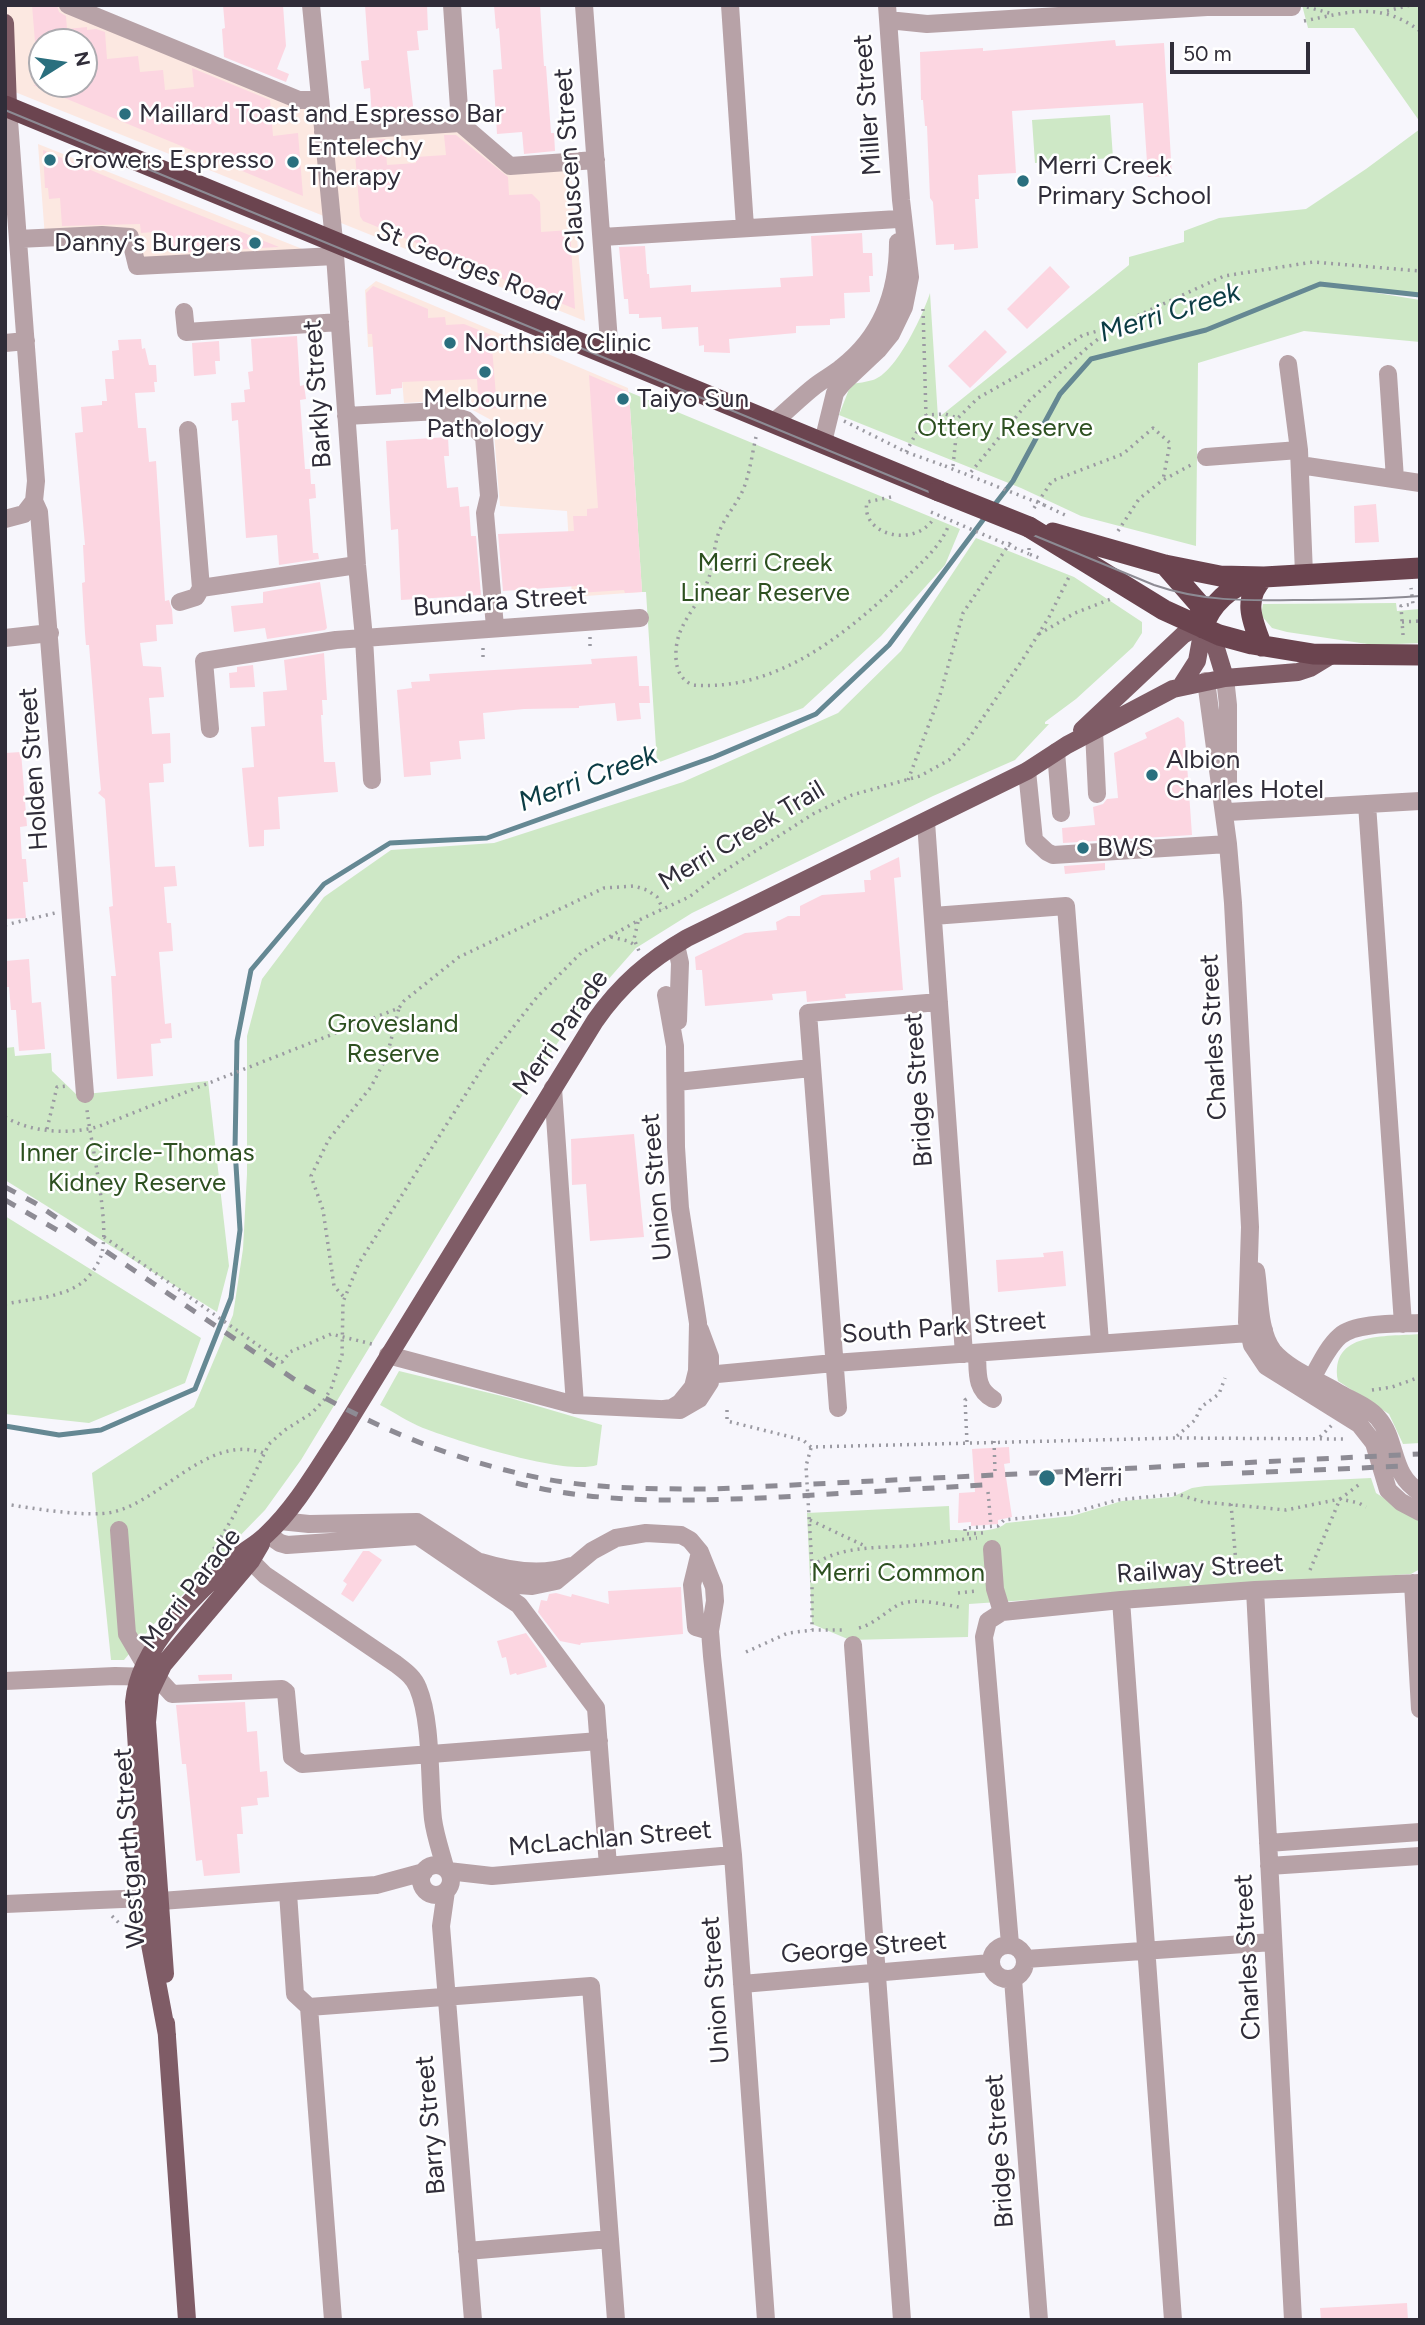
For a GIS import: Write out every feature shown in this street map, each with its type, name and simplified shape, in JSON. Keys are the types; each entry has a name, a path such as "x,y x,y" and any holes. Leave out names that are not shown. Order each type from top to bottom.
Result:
{"highway":[{"name":"St Georges Road","path":"7,106 335,248 610,355 1024,527 1158,564 1220,576 1264,577 1420,568"},
{"name":"St Georges Road","path":"1024,527 1164,610 1239,641 1312,654 1420,655"},
{"path":"1158,564 1198,602 1202,610 1203,628"},
{"path":"1203,628 1212,609 1230,591 1249,580 1264,577"},
{"path":"1262,646 1252,618 1250,600 1252,591 1264,577"}],"main road":[{"name":"Holden Street","path":"5,23 7,106"},
{"path":"1203,628 1214,642 1225,678"},
{"path":"1181,686 1197,661 1203,628"},
{"name":"Charles Street","path":"1203,628 1206,681"},
{"name":"Merri Parade","path":"1061,749 1183,635 1203,628"},
{"name":"Merri Parade","path":"146,1672 162,1635 210,1582 246,1558 279,1521 340,1435 606,1005 623,985 648,963 676,945 1027,771 1061,749 1164,693 1206,681 1298,671 1310,668 1333,654"},
{"name":"Westgarth Street","path":"146,1672 150,1692 147,1723 153,1899 167,2035 187,2320"}],"street":[{"path":"68,5 299,100 320,100"},
{"name":"Barkly Street","path":"311,5 335,248 372,780"},
{"path":"452,5 460,123"},
{"name":"Clauscen Street","path":"584,5 610,355"},
{"path":"730,5 745,227"},
{"path":"888,20 927,24 1037,11 1189,6 1292,7"},
{"name":"Miller Street","path":"823,442 828,414 838,388 886,342 904,307 911,268 901,200 888,20"},
{"name":"Holden Street","path":"7,106 10,190 18,239 36,481 33,501 38,512 50,633 85,1094"},
{"path":"323,132 460,123 510,166 596,160"},
{"name":"Miller Street","path":"774,422 851,359 876,330 897,276 901,200"},
{"path":"602,237 898,219"},
{"path":"18,239 102,234 130,237 137,266 335,248"},
{"path":"184,312 186,332 340,322"},
{"path":"5,343 26,341"},
{"path":"1288,364 1293,384 1299,458 1304,574"},
{"path":"1388,374 1395,479"},
{"path":"346,416 439,411 466,420 484,437 489,496 485,513 495,627"},
{"path":"180,601 196,597 201,588 188,430"},
{"path":"1206,457 1299,458 1420,483"},
{"path":"5,519 24,514 33,501"},
{"path":"201,588 357,565"},
{"name":"Bundara Street","path":"210,729 204,661 336,640 640,618"},
{"path":"5,638 50,633"},
{"name":"Charles Street","path":"1225,678 1229,726 1228,844 1250,1227 1246,1312 1256,1331 1254,1350 1266,1366 1376,1416 1389,1436 1399,1470 1406,1481 1420,1492"},
{"name":"Charles Street","path":"1206,681 1228,844"},
{"path":"1094,731 1097,794"},
{"path":"1061,749 1061,813"},
{"path":"1027,771 1034,840 1046,852 1054,855 1228,844"},
{"path":"1228,813 1420,801"},
{"path":"1309,1384 1340,1336 1363,1327 1411,1323 1367,804"},
{"name":"Bridge Street","path":"926,822 970,1353 984,1394 993,1399"},
{"path":"933,916 1066,906 1100,1342"},
{"name":"Union Street","path":"676,945 680,963 675,1046 676,1166 698,1323 710,1357 704,1375"},
{"name":"Union Street","path":"666,995 675,1046"},
{"path":"838,1408 808,1013 939,1002"},
{"path":"677,1082 811,1068"},
{"path":"553,1088 575,1405"},
{"name":"South Park Street","path":"704,1375 1256,1331"},
{"path":"390,1352 575,1405 680,1410 694,1403 708,1387 704,1375"},
{"name":"Charles Street","path":"1309,1384 1359,1424 1374,1443 1384,1479 1391,1493 1420,1513"},
{"name":"Union Street","path":"279,1521 309,1524 420,1522 500,1579 518,1585 533,1586 556,1581 604,1543 638,1534 681,1535 690,1540 700,1552 715,1591 710,1631 733,1855 766,2320"},
{"path":"120,1530 127,1634 146,1672 172,1693 282,1689 286,1692 292,1757 302,1764 599,1741"},
{"path":"267,1534 287,1545 418,1536 519,1605 594,1706 597,1714 608,1866"},
{"path":"992,1549 995,1617 984,1637 1010,1944"},
{"name":"Barry Street","path":"246,1558 410,1675 422,1699 472,2320"},
{"path":"1416,1583 1420,1709"},
{"name":"Railway Street","path":"995,1617 1121,1600 1416,1583"},
{"name":"Charles Street","path":"1246,1591 1268,1843 1293,2320"},
{"path":"1121,1600 1173,2320"},
{"path":"853,1644 902,2320"},
{"path":"5,1681 146,1672"},
{"path":"1268,1843 1420,1832"},
{"name":"McLachlan Street","path":"5,1903 288,1893 733,1855"},
{"path":"1269,1866 1420,1856"},
{"path":"288,1893 295,1994 309,2007 333,2320"},
{"path":"1026,1959 1273,1942"},
{"path":"1010,1944 1020,1949 1026,1959 1024,1969 1013,1979 999,1976 991,1963 998,1947 1010,1944"},
{"name":"George Street","path":"742,1984 991,1963"},
{"name":"Bridge Street","path":"1013,1979 1039,2320"},
{"path":"309,2007 591,1986 616,2320"},
{"path":"467,2251 610,2239"}],"path":[{"path":"1384,12 1411,5"},
{"path":"1292,7 1306,7 1335,15"},
{"path":"1304,22 1368,10 1384,12 1406,21 1420,31"},
{"path":"953,466 958,418 978,398 1083,335 1115,326 1224,276 1313,262 1420,271"},
{"path":"905,452 926,415 923,303"},
{"path":"971,472 1045,384 1115,326"},
{"path":"828,414 905,452 1066,515"},
{"path":"926,415 945,414 958,418"},
{"path":"908,780 940,695 963,613 1024,527 1052,481 1123,454 1153,428 1170,443 1163,480"},
{"path":"755,440 742,491 717,536 710,578 678,635 676,668 686,682 692,685 745,680 793,665 810,656 876,606 926,559 945,535 949,524"},
{"path":"1125,537 1116,534 1139,499 1163,480 1206,457"},
{"path":"891,497 871,500 867,502 865,509 872,523 891,535 912,535 934,518"},
{"path":"931,512 1043,560"},
{"name":"Merri Creek Trail","path":"89,1129 399,1008 459,957 604,888 634,886 647,890 657,897 663,909 690,897 718,875 832,803 908,780 935,768 959,752 1038,635 1072,572 1062,568"},
{"path":"1038,635 1075,613 1116,598"},
{"path":"1413,604 1420,604"},
{"path":"1402,622 1420,621"},
{"path":"5,925 71,909"},
{"path":"209,1556 233,1517 263,1453 277,1436 312,1413 324,1400 337,1374 344,1336 344,1297 359,1263 488,1059 556,976 581,953 663,909"},
{"path":"635,945 639,920"},
{"path":"609,937 635,945 648,963"},
{"path":"344,1297 334,1286 323,1210 311,1175 329,1139 371,1087 387,1055 399,1008"},
{"path":"342,1015 347,1028"},
{"path":"47,1129 57,1087"},
{"path":"5,1304 60,1293 84,1281 101,1256 104,1237 85,1094"},
{"path":"5,1117 18,1125 67,1132 89,1129"},
{"path":"104,1237 282,1362 290,1352 331,1334 390,1352"},
{"path":"1176,1438 1195,1420 1201,1407 1219,1394 1225,1378"},
{"path":"965,1400 967,1442"},
{"path":"727,1410 727,1421 803,1440 811,1447 994,1441 1353,1438"},
{"path":"994,1441 995,1471"},
{"path":"811,1447 806,1466 813,1630"},
{"path":"5,1504 86,1513 113,1512 162,1489 211,1457 240,1449 254,1449 263,1453"},
{"path":"1303,1588 1340,1499 1361,1483"},
{"path":"988,1492 991,1527"},
{"path":"812,1566 824,1557 867,1547 987,1537 986,1532 965,1534 965,1528 998,1526 1004,1520 1075,1512 1117,1500 1177,1494 1203,1502 1286,1510 1340,1499 1366,1507"},
{"path":"1231,1504 1246,1591"},
{"path":"810,1520 867,1547"},
{"path":"746,1652 789,1633 852,1630 868,1626 901,1604 937,1603 959,1607"},
{"path":"120,1924 132,1924"}],"shaded area":[{"path":"5,5 66,5 351,127 470,123 514,161 569,156 585,321 30,98 98,98 98,28 28,28 28,97 5,88"},
{"path":"38,144 305,250 137,266 129,237 45,238"},
{"path":"376,281 628,388 642,592 572,597 567,511 500,506 493,421 454,400 404,403 399,345 368,347 365,290"}],"green space":[{"path":"1302,5 1420,5 1420,122 1354,28 1308,28"},
{"path":"1110,115 1113,158 1035,163 1032,120"},
{"name":"Ottery Reserve","path":"1420,129 1420,295 1340,287 1420,300 1420,342 1304,331 1198,363 1196,546 1081,516 1021,488 839,415 851,384 873,380 891,367 915,328 930,293 938,418 1129,265 1129,257 1184,242 1184,231 1219,218 1306,209"},
{"name":"Merri Creek Linear Reserve","path":"629,392 960,529 945,565 881,636 803,708 657,763 646,592 642,592"},
{"name":"Grovesland Reserve","path":"976,538 1074,577 1142,622 1142,633 1133,647 1076,699 1045,722 1049,724 1015,760 933,796 692,913 636,948 576,1016 528,1086 301,1460 265,1510 154,1624 124,1660 111,1660 92,1473 194,1407 233,1315 243,1249 247,1174 247,1036 262,979 324,897 391,850 494,843 683,782 838,713 901,651"},
{"path":"1396,603 1397,611 1420,609 1420,643 1374,645 1287,632 1272,628 1261,615 1263,604"},
{"name":"Inner Circle-Thomas Kidney Reserve","path":"14,1047 15,1056 51,1053 52,1071 77,1095 208,1081 229,1266 217,1312 5,1180 5,1048"},
{"path":"5,1216 201,1338 185,1383 89,1423 5,1414"},
{"path":"1420,1334 1420,1443 1403,1444 1389,1414 1338,1381 1338,1365 1342,1353 1363,1340"},
{"path":"399,1371 510,1398 602,1425 597,1465 562,1466 537,1462 417,1426 380,1405"},
{"name":"Merri Common","path":"1371,1478 1376,1493 1420,1521 1420,1569 1411,1574 969,1604 968,1637 850,1640 812,1624 807,1513 949,1506 950,1530 980,1531 994,1529 1006,1523 1072,1516 1122,1501 1172,1497 1192,1488 1205,1486"}],"building":[{"path":"32,5 57,6 59,12 66,16 67,28 34,28"},
{"path":"223,5 283,5 286,46 277,69 289,74 286,82 224,57"},
{"path":"365,5 427,5 428,30 417,31 419,50 407,51 414,115 372,117 370,88 364,89 361,61 369,60"},
{"path":"494,5 540,5 544,66 555,151 524,154 522,132 497,134 493,70 502,69 499,28 496,29"},
{"path":"98,30 105,32 107,59 138,56 140,72 163,70 165,90 194,87 192,68 270,100 273,136 298,133 303,196 65,98 98,98"},
{"path":"1115,40 1116,46 1164,43 1172,176 1148,177 1143,103 1012,111 1016,173 978,175 979,199 975,199 978,248 954,250 954,244 936,245 933,202 930,198 927,126 921,100 920,52 983,48 983,51"},
{"path":"444,135 456,135 508,177 509,195 532,194 540,202 541,232 570,230 575,309 502,279 501,270 485,271 363,221 360,216 354,141 385,139 387,165 416,163 416,157 446,155"},
{"path":"43,150 279,247 171,253 170,241 155,243 154,232 141,233 140,224 62,226 60,198 49,199 48,188 45,188"},
{"path":"862,233 863,253 872,253 873,276 869,276 870,292 844,293 845,318 830,319 830,325 796,326 796,333 729,339 730,353 704,352 704,345 699,346 698,327 662,329 661,317 639,318 639,314 629,314 628,299 624,299 619,247 645,246 650,288 691,285 691,292 781,287 780,278 813,276 811,236"},
{"path":"1050,266 1070,287 1027,329 1007,309"},
{"path":"373,286 428,309 428,318 445,317 446,325 464,324 491,335 497,408 479,410 477,379 402,382 402,388 391,389 391,394 376,395 366,293"},
{"path":"985,330 1007,352 970,388 948,366"},
{"path":"297,336 300,386 304,385 306,399 300,400 305,469 310,469 311,484 315,484 316,498 309,499 313,553 318,553 319,559 279,565 277,535 246,538 238,420 232,421 231,403 245,402 244,390 250,389 248,372 253,371 251,339"},
{"path":"141,339 149,365 156,365 157,382 154,382 155,392 135,393 138,428 146,428 149,462 156,461 165,601 169,600 173,624 156,625 157,641 140,643 143,666 161,667 164,697 149,698 152,734 170,733 171,763 163,764 164,782 149,783 155,867 175,866 177,886 164,887 173,951 159,952 165,1024 171,1023 172,1038 160,1039 161,1043 151,1044 153,1076 117,1079 111,976 116,976 109,907 113,906 105,799 98,793 101,790 89,645 86,645 85,633 82,583 85,582 85,545 75,433 83,432 81,407 102,405 102,401 107,401 105,379 114,379 112,351 119,350 118,340"},
{"path":"219,341 220,361 215,361 216,374 194,376 192,343"},
{"path":"589,375 629,392 642,592 625,593 624,590 578,593 577,586 503,591 498,534 574,531 573,516 587,516 587,509 598,508"},
{"path":"448,437 449,456 444,456 447,488 458,487 460,507 469,506 471,536 476,536 481,595 401,600 398,529 391,530 386,441"},
{"path":"1376,504 1379,542 1355,543 1354,506"},
{"path":"320,582 327,628 325,630 267,639 265,628 234,632 231,606 263,603 263,592"},
{"path":"324,653 327,700 322,700 321,715 324,762 335,762 338,792 278,797 280,829 264,830 264,846 249,847 242,768 254,767 251,727 265,726 263,692 287,690 284,660"},
{"path":"637,656 639,686 649,686 650,703 639,703 641,719 617,721 615,703 579,708 483,713 485,739 459,741 461,759 430,762 431,775 404,777 397,690 412,688 411,682 430,681 429,674 592,664 591,659"},
{"path":"253,665 255,687 230,688 229,673 237,672 237,667"},
{"name":"Albion Charles Hotel","path":"1178,717 1184,722 1192,835 1063,843 1062,828 1095,825 1093,807 1103,804 1107,799 1118,798 1114,753 1147,738 1145,733"},
{"path":"21,752 27,826 20,827 22,859 26,859 28,882 23,882 26,918 5,919 5,753"},
{"path":"899,857 901,877 894,878 903,990 845,994 846,998 807,1002 806,991 772,994 773,1000 705,1006 702,970 696,970 695,957 745,933 777,930 776,922 788,916 800,916 800,906 822,895 865,892 864,880 871,880 870,871"},
{"path":"1105,863 1105,870 1065,874 1064,866"},
{"path":"29,959 32,1003 41,1002 45,1049 19,1051 16,1010 11,1010 9,987 5,987 5,961"},
{"path":"634,1134 644,1237 590,1241 586,1184 572,1185 571,1139"},
{"path":"1063,1251 1066,1286 998,1292 996,1260 1044,1257 1043,1253"},
{"path":"1009,1447 1010,1463 1004,1464 1012,1517 998,1520 998,1524 971,1526 971,1522 958,1523 959,1493 975,1492 972,1449"},
{"path":"363,1551 369,1551 382,1560 353,1602 341,1594 347,1584 343,1581"},
{"path":"681,1587 683,1634 580,1645 560,1641 538,1612 541,1600 547,1601 549,1594 571,1597 572,1594 609,1604 608,1591"},
{"path":"526,1633 544,1658 547,1667 510,1675 506,1657 502,1658 497,1641"},
{"path":"232,1674 232,1680 199,1681 198,1675"},
{"path":"245,1702 247,1732 257,1731 260,1772 267,1771 269,1797 257,1798 258,1805 241,1807 243,1834 237,1834 240,1873 204,1876 202,1860 196,1861 186,1764 182,1764 176,1705"},
{"path":"1407,2303 1408,2320 1321,2320 1320,2308"}],"waterway":[{"name":"Merri Creek","path":"992,508 1013,481 1060,394 1091,359 1206,330 1320,284 1420,295"},
{"name":"Merri Creek","path":"5,1426 59,1435 101,1430 195,1389 231,1298 240,1230 235,1149 237,1041 251,970 324,884 390,843 487,838 714,757 816,714 889,645 986,516"}],"tram line":[{"path":"5,110 1154,585 1206,597 1241,600 1341,600 1420,596"}],"railway":[{"path":"5,1187 35,1203 330,1401 439,1450 496,1468 549,1480 618,1487 712,1489 1420,1454"},
{"path":"5,1200 57,1230"},
{"path":"1242,1473 1406,1466"},
{"path":"516,1483 582,1495 648,1500 781,1497 983,1485"}],"place":[{"name":"Maillard Toast and Espresso Bar","path":"125,114"},
{"name":"Growers Espresso","path":"50,160"},
{"name":"Entelechy Therapy","path":"293,162"},
{"name":"Merri Creek Primary School","path":"1023,181"},
{"name":"Danny's Burgers","path":"255,243"},
{"name":"Northside Clinic","path":"450,343"},
{"name":"Melbourne Pathology","path":"485,372"},
{"name":"Taiyo Sun","path":"623,399"},
{"name":"Albion Charles Hotel","path":"1152,775"},
{"name":"BWS","path":"1083,848"},
{"name":"Merri","path":"1047,1478"}]}
